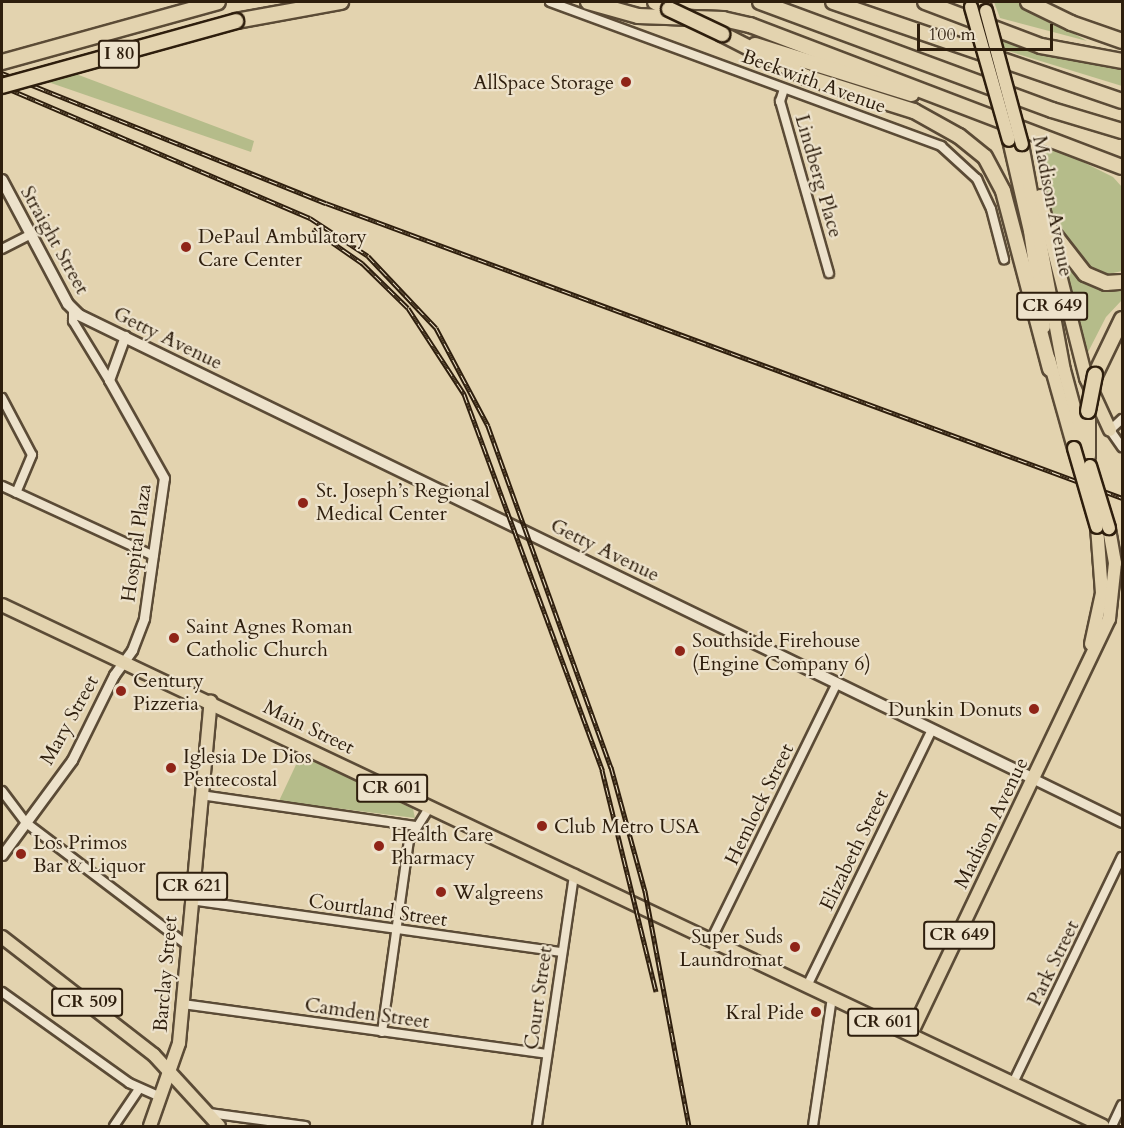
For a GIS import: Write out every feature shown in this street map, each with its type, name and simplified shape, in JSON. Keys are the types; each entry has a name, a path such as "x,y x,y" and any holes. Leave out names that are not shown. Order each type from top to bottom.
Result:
{"highway":[{"name":"I 80","path":"2,62 218,2"},
{"name":"I 80","path":"2,86 307,2"},
{"path":"236,21 341,2"},
{"path":"588,2 638,16 723,20 750,25 910,85 937,100"},
{"path":"655,2 806,77 914,111 959,136 985,157 1003,191 1050,369"},
{"path":"760,2 1041,106 1122,131"},
{"path":"833,2 1122,102"},
{"path":"925,2 1041,46 1122,62"},
{"path":"1028,2 1071,23 1122,41"},
{"path":"722,34 937,100 1122,167"},
{"path":"1104,162 1122,178"},
{"path":"1050,229 1061,249 1084,274 1106,283 1122,282"},
{"path":"1089,461 1088,411 1095,375 1122,319"}],"main road":[{"name":"Madison Avenue","path":"970,4 1009,140 1030,231 1050,369 1074,448 1103,528"},
{"name":"Madison Avenue","path":"911,1034 1034,779 1087,659 1109,619 1114,597 1089,461 1064,370 1022,144 984,6"},
{"path":"1022,144 1050,229 1086,378 1110,430"},
{"name":"Straight Street","path":"2,180 73,310"},
{"name":"Getty Avenue","path":"73,310 1034,779"},
{"name":"Main Street","path":"2,604 211,701 711,940"},
{"name":"Barclay Street","path":"170,1070 178,1051 211,701"},
{"name":"CR 509","path":"2,937 170,1070 219,1126"},
{"name":"CR 601","path":"711,940 1097,1125"},
{"name":"CR 621","path":"150,1126 158,1096 170,1070"}],"street":[{"name":"Beckwith Avenue","path":"550,2 949,151 969,169 988,199 1004,259"},
{"name":"Lindberg Place","path":"784,88 780,101 829,273"},
{"path":"2,249 31,234"},
{"name":"Straight Street","path":"73,310 74,321 109,380"},
{"path":"109,380 125,336"},
{"name":"Hospital Plaza","path":"109,380 164,478 144,618 125,661"},
{"path":"2,398 32,455 16,493"},
{"path":"1122,419 1110,430 1122,447"},
{"path":"2,486 154,556"},
{"name":"Mary Street","path":"2,855 72,760 125,661"},
{"name":"Hemlock Street","path":"711,940 837,683"},
{"name":"Elizabeth Street","path":"807,986 932,729"},
{"name":"Getty Avenue","path":"1034,779 1122,822"},
{"path":"2,791 25,822 187,945"},
{"path":"201,795 415,826"},
{"path":"382,1032 396,929 415,826 430,806"},
{"name":"Park Street","path":"1012,1083 1122,857"},
{"name":"Court Street","path":"537,1126 574,874"},
{"name":"Courtland Street","path":"191,900 561,952"},
{"path":"2,992 139,1089 158,1096"},
{"path":"813,1126 832,997"},
{"name":"Camden Street","path":"183,1004 547,1054"},
{"path":"114,1126 139,1089"},
{"path":"1112,1126 1122,1106"},
{"path":"208,1113 305,1126"}],"green space":[{"path":"994,2 1017,2 1087,41 1000,18"},
{"path":"1001,37 1122,65 1122,86 1005,50"},
{"path":"76,74 254,141 251,152 48,82"},
{"path":"1034,143 1065,153 1113,177 1122,187 1122,271 1100,276 1080,266 1055,228"},
{"path":"1064,262 1102,287 1122,283 1122,300 1106,317 1086,356"},
{"path":"301,754 413,809 415,818 279,801"}],"railway":[{"path":"2,73 326,203 1122,498"},
{"path":"2,86 310,218 368,256 436,328 488,426 611,767 645,891 689,1126"},
{"path":"313,229 362,263 408,308 464,394 602,770 656,991"}],"place":[{"name":"AllSpace Storage","path":"626,82"},
{"name":"DePaul Ambulatory Care Center","path":"186,247"},
{"name":"St. Joseph’s Regional Medical Center","path":"303,503"},
{"name":"Saint Agnes Roman Catholic Church","path":"174,638"},
{"name":"Southside Firehouse (Engine Company 6)","path":"680,651"},
{"name":"Century Pizzeria","path":"121,691"},
{"name":"Dunkin Donuts","path":"1034,709"},
{"name":"Iglesia De Dios Pentecostal","path":"171,768"},
{"name":"Club Metro USA","path":"542,826"},
{"name":"Health Care Pharmacy","path":"379,846"},
{"name":"Los Primos Bar & Liquor","path":"21,854"},
{"name":"Walgreens","path":"441,892"},
{"name":"Super Suds Laundromat","path":"795,947"},
{"name":"Kral Pide","path":"816,1012"}]}
